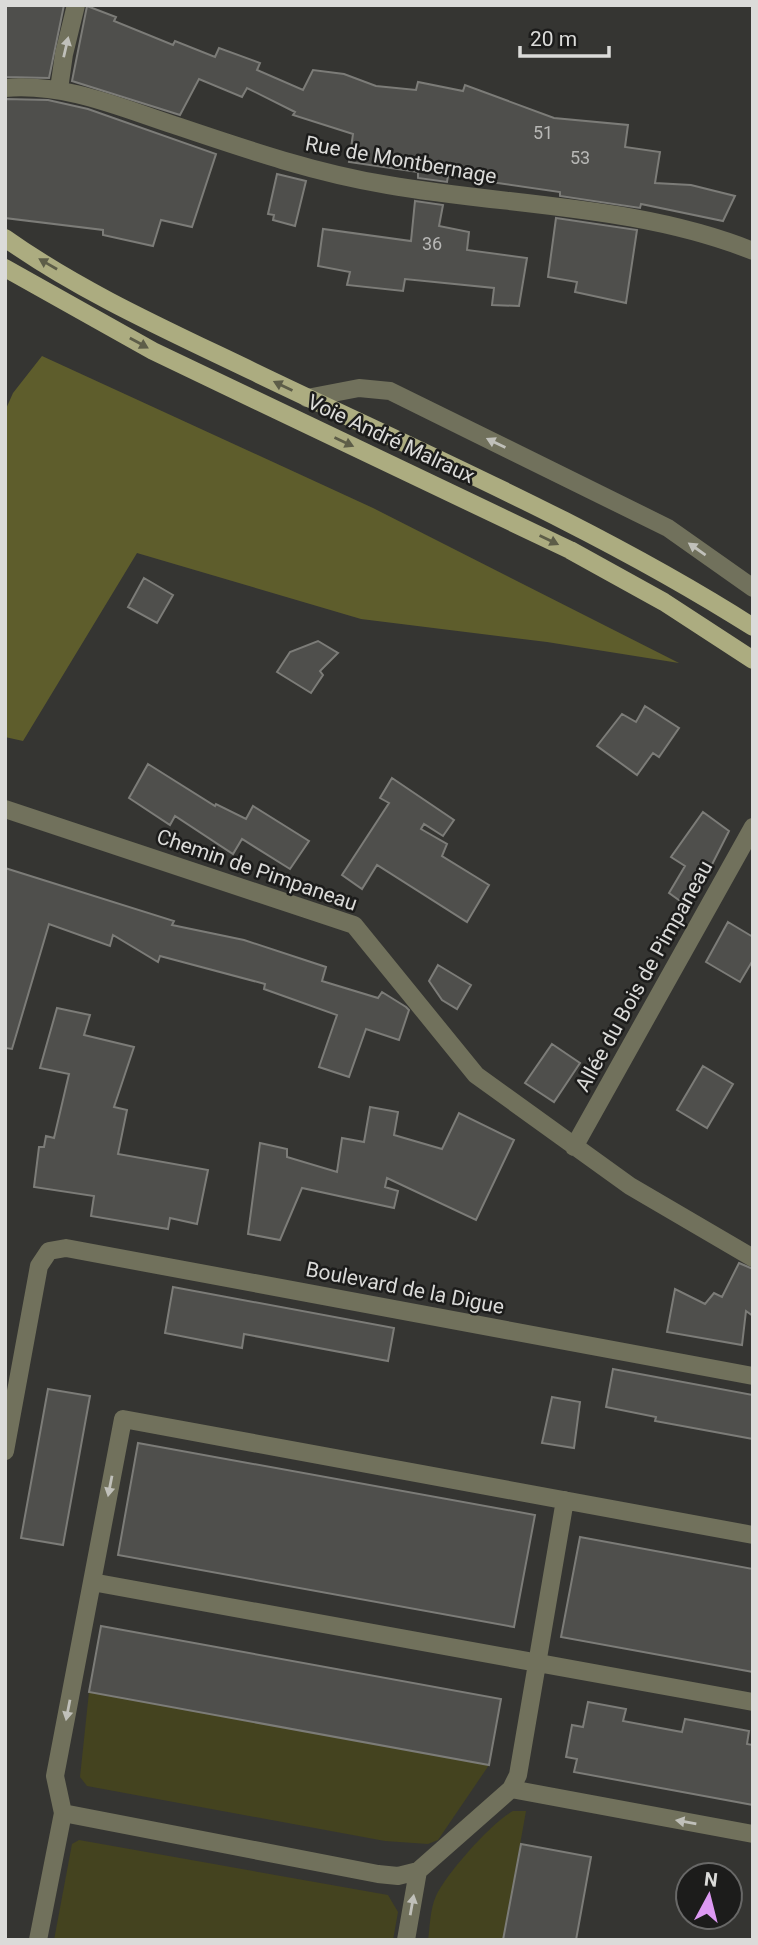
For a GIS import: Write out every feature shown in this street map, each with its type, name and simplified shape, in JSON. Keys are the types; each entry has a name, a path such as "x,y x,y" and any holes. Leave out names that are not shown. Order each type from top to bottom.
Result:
{"main road":[{"name":"Voie André Malraux","path":"5,238 91,289 307,398 578,525 675,577 753,627"},
{"name":"Voie André Malraux","path":"5,268 153,351 570,550 664,602 753,660"}],"street":[{"path":"59,89 76,5"},
{"name":"Rue de Montbernage","path":"5,88 59,89 306,169 389,186 653,222 721,238 753,251"},
{"path":"307,398 359,388 390,391 668,528 753,588"},
{"name":"Chemin de Pimpaneau","path":"5,808 354,925 476,1075 630,1186 753,1258"},
{"name":"Allée du Bois de Pimpaneau","path":"574,1147 753,827"},
{"name":"Boulevard de la Digue","path":"5,1451 36,1278 43,1258 50,1251 66,1248 93,1250 602,1350 753,1376"},
{"path":"37,1940 63,1813 55,1776 122,1419 753,1535"},
{"path":"63,1813 378,1874 398,1875 418,1871 511,1789 518,1774 565,1500"},
{"path":"92,1582 753,1702"},
{"path":"511,1789 753,1835"},
{"path":"406,1940 418,1871"}],"shaded area":[{"path":"42,356 373,508 679,663 547,642 361,619 137,553 23,741 5,737 5,411 13,393"},
{"path":"89,1692 489,1765 438,1840 428,1844 385,1841 87,1786 80,1777"},
{"path":"513,1811 526,1811 503,1940 428,1940 432,1906 441,1886 482,1837"},
{"path":"79,1840 388,1895 398,1912 393,1940 54,1940 72,1844"}],"building":[{"path":"5,5 64,5 49,78 5,77"},
{"path":"87,6 116,17 114,21 173,45 175,41 215,57 219,48 260,63 257,70 303,90 313,70 344,74 376,86 416,90 418,82 463,91 465,85 554,118 628,125 625,147 660,152 655,183 691,185 735,196 723,221 641,204 640,208 560,196 560,192 448,176 447,182 418,178 418,172 349,162 353,134 293,115 295,112 247,88 242,97 199,79 180,115 72,81"},
{"path":"5,99 48,100 88,109 216,154 192,227 161,220 153,246 103,235 103,230 5,218"},
{"path":"277,174 306,181 295,226 273,220 274,215 268,214"},
{"path":"415,201 443,205 439,226 469,232 467,250 527,258 519,306 492,305 494,288 405,279 403,291 347,285 350,272 318,266 323,229 411,241"},
{"path":"556,218 637,230 626,303 575,292 577,282 548,277"},
{"path":"144,578 173,595 157,623 128,607"},
{"path":"318,641 338,653 320,671 323,675 311,693 277,672 290,652"},
{"path":"645,706 679,728 659,757 653,753 637,775 597,746 622,714 636,722"},
{"path":"148,764 215,806 216,804 246,819 253,806 309,841 290,869 242,839 233,854 175,816 170,825 129,798"},
{"path":"392,778 454,820 443,836 424,824 421,829 447,844 442,856 489,885 467,922 377,865 362,889 342,875 389,803 380,798"},
{"path":"703,812 729,831 690,908 669,893 685,866 671,857"},
{"path":"5,868 174,921 172,925 244,940 326,967 322,981 378,998 382,992 409,1010 399,1040 366,1029 349,1077 319,1067 337,1015 264,989 265,984 160,956 158,962 113,935 110,946 49,924 12,1049 5,1048"},
{"path":"728,922 753,937 753,960 740,982 706,962"},
{"path":"438,965 471,985 457,1009 442,1000 429,981"},
{"path":"57,1008 90,1015 84,1035 134,1047 114,1107 127,1110 118,1154 208,1170 197,1224 170,1218 168,1229 91,1216 94,1196 34,1187 39,1147 44,1147 46,1136 54,1138 69,1074 40,1068"},
{"path":"552,1044 580,1063 554,1102 525,1083"},
{"path":"703,1066 733,1084 707,1128 677,1110"},
{"path":"370,1107 398,1112 394,1135 442,1149 459,1113 514,1140 476,1220 387,1178 385,1187 398,1191 394,1208 302,1188 280,1240 248,1234 260,1143 287,1149 287,1157 337,1172 342,1138 364,1142"},
{"path":"739,1263 753,1269 753,1316 746,1311 742,1345 667,1332 675,1289 705,1304 714,1293 722,1297"},
{"path":"173,1287 394,1328 388,1361 244,1334 242,1348 165,1333"},
{"path":"613,1369 753,1395 753,1439 655,1421 656,1417 606,1407"},
{"path":"48,1389 90,1396 63,1545 21,1538"},
{"path":"552,1397 580,1402 574,1448 542,1443"},
{"path":"138,1443 535,1515 514,1627 118,1555"},
{"path":"580,1537 753,1569 753,1672 561,1637"},
{"path":"101,1626 501,1699 489,1765 89,1692"},
{"path":"588,1702 626,1709 623,1721 682,1732 685,1719 749,1731 747,1744 753,1745 753,1805 574,1772 577,1759 566,1757 572,1725 583,1727"},
{"path":"521,1844 591,1857 576,1940 503,1940"}]}
